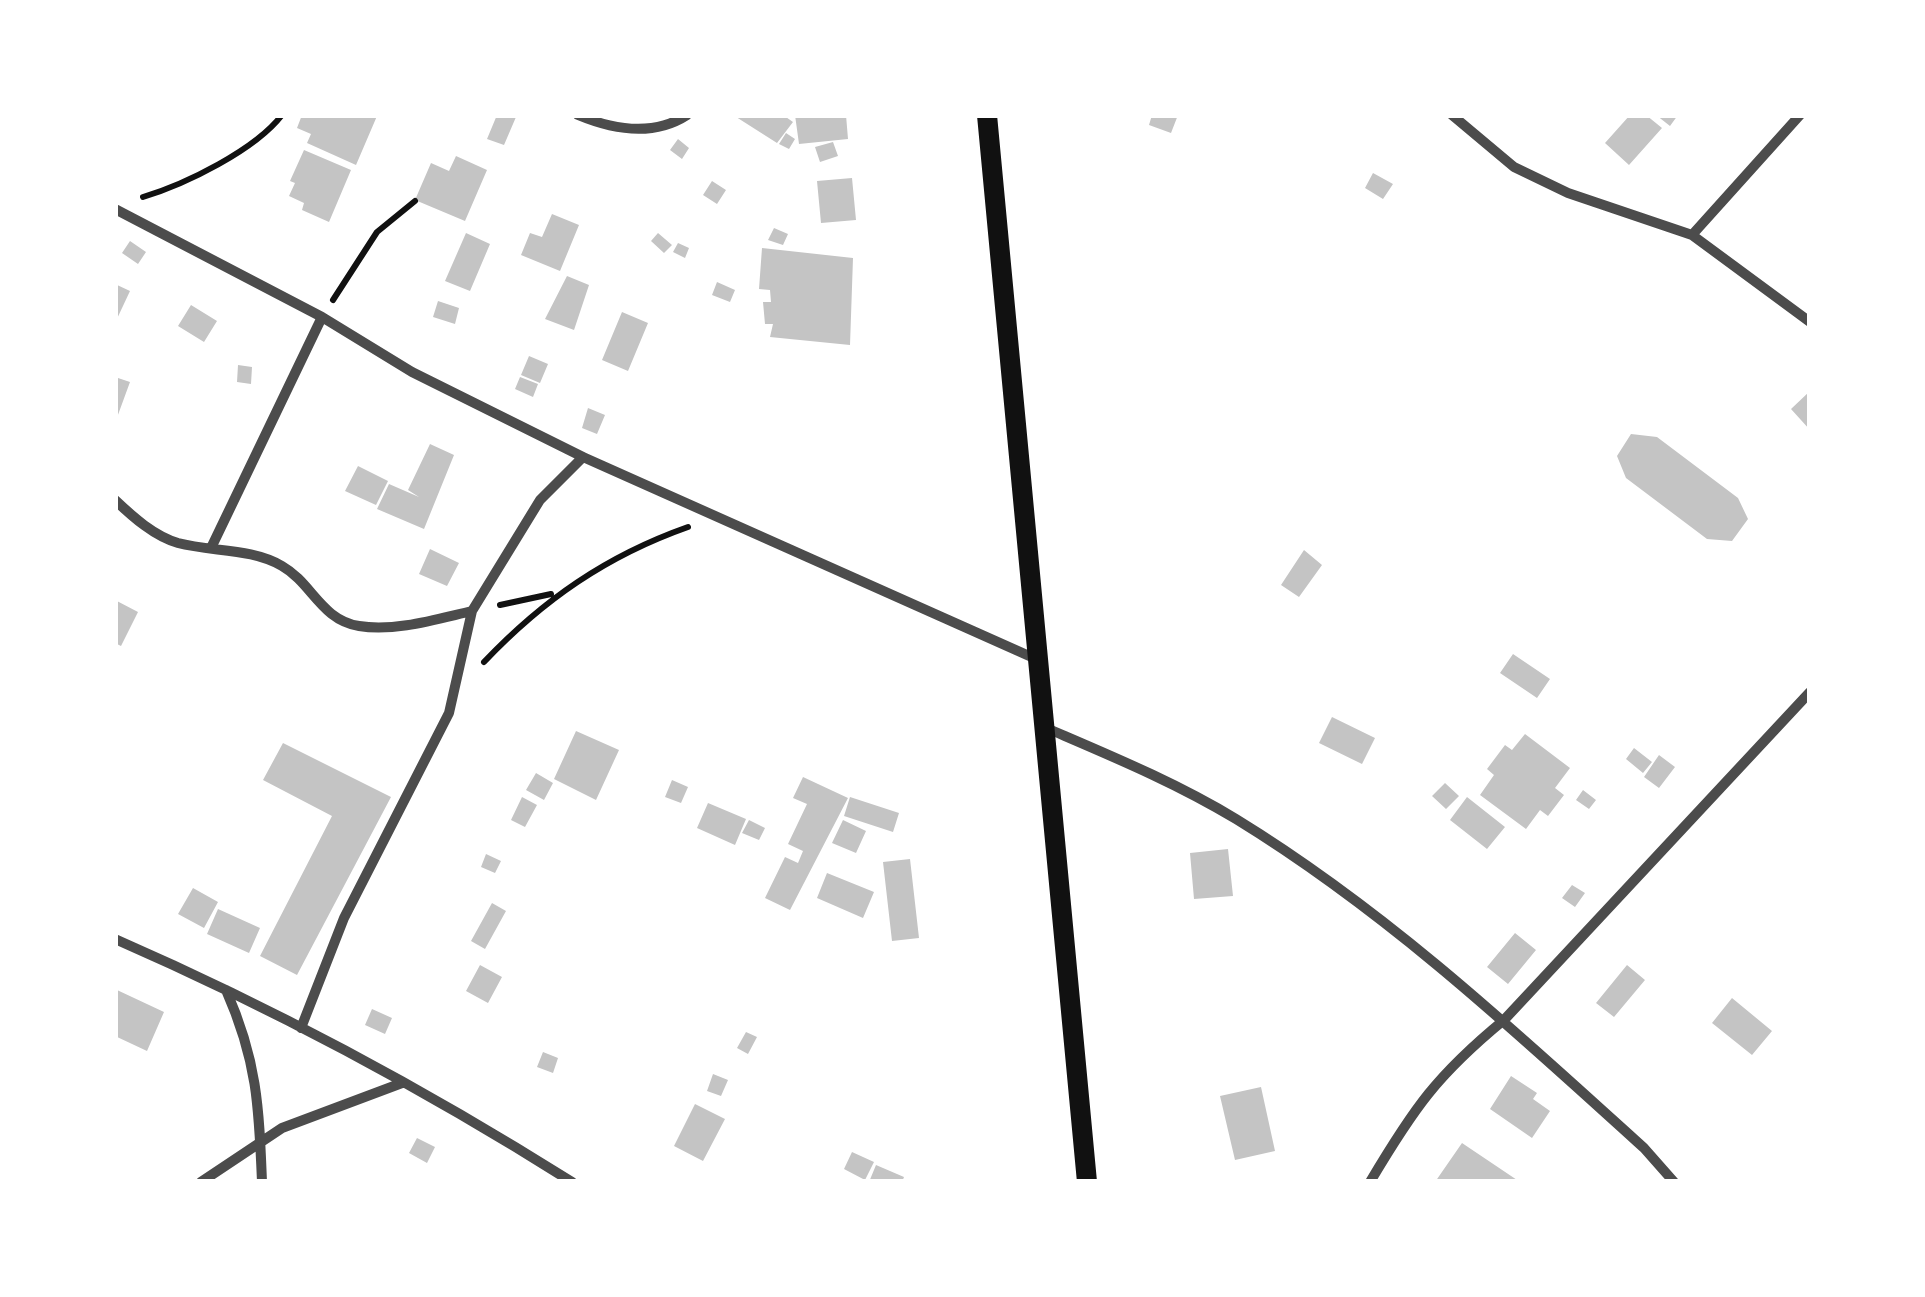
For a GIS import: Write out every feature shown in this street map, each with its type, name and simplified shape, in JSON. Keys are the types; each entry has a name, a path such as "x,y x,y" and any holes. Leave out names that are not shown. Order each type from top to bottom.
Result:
{"main road":[{"path":"987,115 1087,1182"}],"street":[{"path":"578,115 634,130 664,128 687,115"},
{"path":"1452,115 1514,167 1568,193 1692,235 1810,322"},
{"path":"1692,235 1800,115"},
{"path":"115,209 322,318 412,372 583,457 1036,659"},
{"path":"211,548 322,318"},
{"path":"301,1028 344,918 456,692 472,612 540,500 583,457"},
{"path":"115,500 163,536 287,568 330,614 362,627 405,625 472,612"},
{"path":"1370,1182 1405,1120 1452,1062 1504,1020 1810,692"},
{"path":"1796,708 1810,715"},
{"path":"1042,726 1150,772 1236,819 1415,944 1644,1148 1674,1182"},
{"path":"115,939 301,1028 468,1117 572,1182"},
{"path":"226,989 248,1041 259,1100 262,1182"},
{"path":"201,1182 260,1141 337,1105 402,1083"}],"path":[{"path":"130,200 177,186 236,153 282,115"},
{"path":"322,318 377,232 415,201"},
{"path":"456,692 532,612 558,592 652,540 720,515"},
{"path":"472,612 558,592"}],"building":[{"path":"302,115 377,116 356,165 307,143 311,134 297,128"},
{"path":"497,115 516,117 504,145 487,139"},
{"path":"733,115 783,115 793,122 777,143"},
{"path":"795,115 846,115 848,139 799,144"},
{"path":"1152,115 1178,115 1171,133 1149,125"},
{"path":"1630,115 1646,115 1662,128 1629,165 1605,143"},
{"path":"1656,115 1678,115 1670,126"},
{"path":"786,133 795,139 789,149 779,144"},
{"path":"678,139 689,148 682,159 670,150"},
{"path":"833,142 838,156 820,162 815,147"},
{"path":"304,150 351,170 329,222 302,210 304,203 289,196 295,183 290,181"},
{"path":"456,156 487,170 465,221 415,200 431,163 449,171"},
{"path":"1373,173 1393,184 1383,199 1365,188"},
{"path":"852,178 856,220 821,223 817,181"},
{"path":"712,181 726,190 717,204 703,195"},
{"path":"552,214 579,225 560,271 521,255 530,233 542,237"},
{"path":"774,228 788,234 783,245 768,240"},
{"path":"466,233 490,244 470,291 445,281"},
{"path":"658,233 672,245 664,253 651,241"},
{"path":"130,241 146,252 138,264 122,253"},
{"path":"678,243 689,248 685,258 673,252"},
{"path":"762,248 853,258 850,345 770,337 773,324 765,324 763,302 771,302 770,290 759,289"},
{"path":"567,276 589,285 574,330 545,319"},
{"path":"717,282 735,290 730,302 712,295"},
{"path":"115,284 130,291 115,323"},
{"path":"438,301 459,308 455,324 433,317"},
{"path":"191,305 217,321 204,342 178,326"},
{"path":"622,312 648,323 628,371 602,360"},
{"path":"529,356 548,364 540,383 521,375"},
{"path":"238,365 252,367 251,384 237,382"},
{"path":"115,377 130,382 115,423"},
{"path":"520,377 538,384 533,397 515,389"},
{"path":"1810,391 1810,430 1791,409"},
{"path":"588,408 605,415 597,434 582,428"},
{"path":"1631,434 1657,437 1738,498 1748,519 1732,541 1707,539 1626,478 1617,456"},
{"path":"430,444 454,455 424,529 377,509 389,484 419,497 408,490"},
{"path":"358,466 388,481 376,505 345,491"},
{"path":"430,549 459,563 447,586 419,574"},
{"path":"1304,550 1322,565 1299,597 1281,585"},
{"path":"115,600 138,612 121,646 115,643"},
{"path":"1513,654 1550,679 1537,698 1500,673"},
{"path":"1332,717 1375,738 1362,764 1319,743"},
{"path":"576,731 619,750 596,800 554,779"},
{"path":"1525,734 1570,768 1555,788 1564,795 1548,816 1540,810 1526,829 1480,795 1494,775 1487,769 1505,745 1512,750"},
{"path":"283,743 391,797 297,975 260,956 332,816 263,780"},
{"path":"1634,748 1652,762 1643,773 1626,759"},
{"path":"1659,755 1675,767 1659,788 1644,777"},
{"path":"536,773 553,783 544,800 526,790"},
{"path":"803,777 848,798 790,910 765,898 785,857 798,863 803,851 788,844 807,804 793,798"},
{"path":"672,780 688,787 681,803 665,797"},
{"path":"1445,783 1459,796 1446,809 1432,796"},
{"path":"1583,790 1596,800 1589,809 1576,800"},
{"path":"522,797 537,805 525,827 511,820"},
{"path":"850,797 899,813 893,832 844,816"},
{"path":"1467,797 1505,827 1487,849 1450,820"},
{"path":"708,803 746,819 735,845 697,828"},
{"path":"749,820 765,828 759,840 742,833"},
{"path":"843,820 866,831 856,853 832,843"},
{"path":"1228,849 1233,896 1194,899 1190,853"},
{"path":"486,854 501,861 495,873 481,867"},
{"path":"910,859 919,938 892,941 883,862"},
{"path":"827,873 874,892 863,918 817,898"},
{"path":"1572,885 1585,893 1575,907 1562,898"},
{"path":"193,888 218,902 204,928 178,914"},
{"path":"492,903 506,911 485,949 471,941"},
{"path":"218,909 260,928 249,953 207,934"},
{"path":"1515,933 1536,950 1508,984 1487,967"},
{"path":"480,965 502,977 488,1003 466,991"},
{"path":"1627,965 1645,980 1614,1017 1596,1003"},
{"path":"117,990 164,1012 147,1051 115,1036"},
{"path":"1732,998 1772,1031 1752,1055 1712,1023"},
{"path":"372,1009 392,1018 385,1034 365,1025"},
{"path":"746,1032 757,1037 748,1054 737,1048"},
{"path":"543,1052 558,1058 553,1073 537,1067"},
{"path":"713,1074 728,1080 721,1096 707,1091"},
{"path":"1511,1076 1537,1093 1533,1099 1550,1111 1532,1138 1490,1109"},
{"path":"1261,1087 1275,1151 1235,1160 1220,1096"},
{"path":"695,1104 725,1119 703,1161 674,1146"},
{"path":"417,1138 435,1147 427,1163 409,1153"},
{"path":"1462,1143 1520,1182 1435,1182"},
{"path":"852,1152 874,1162 865,1180 844,1169"},
{"path":"876,1165 904,1177 902,1182 869,1182"}]}
